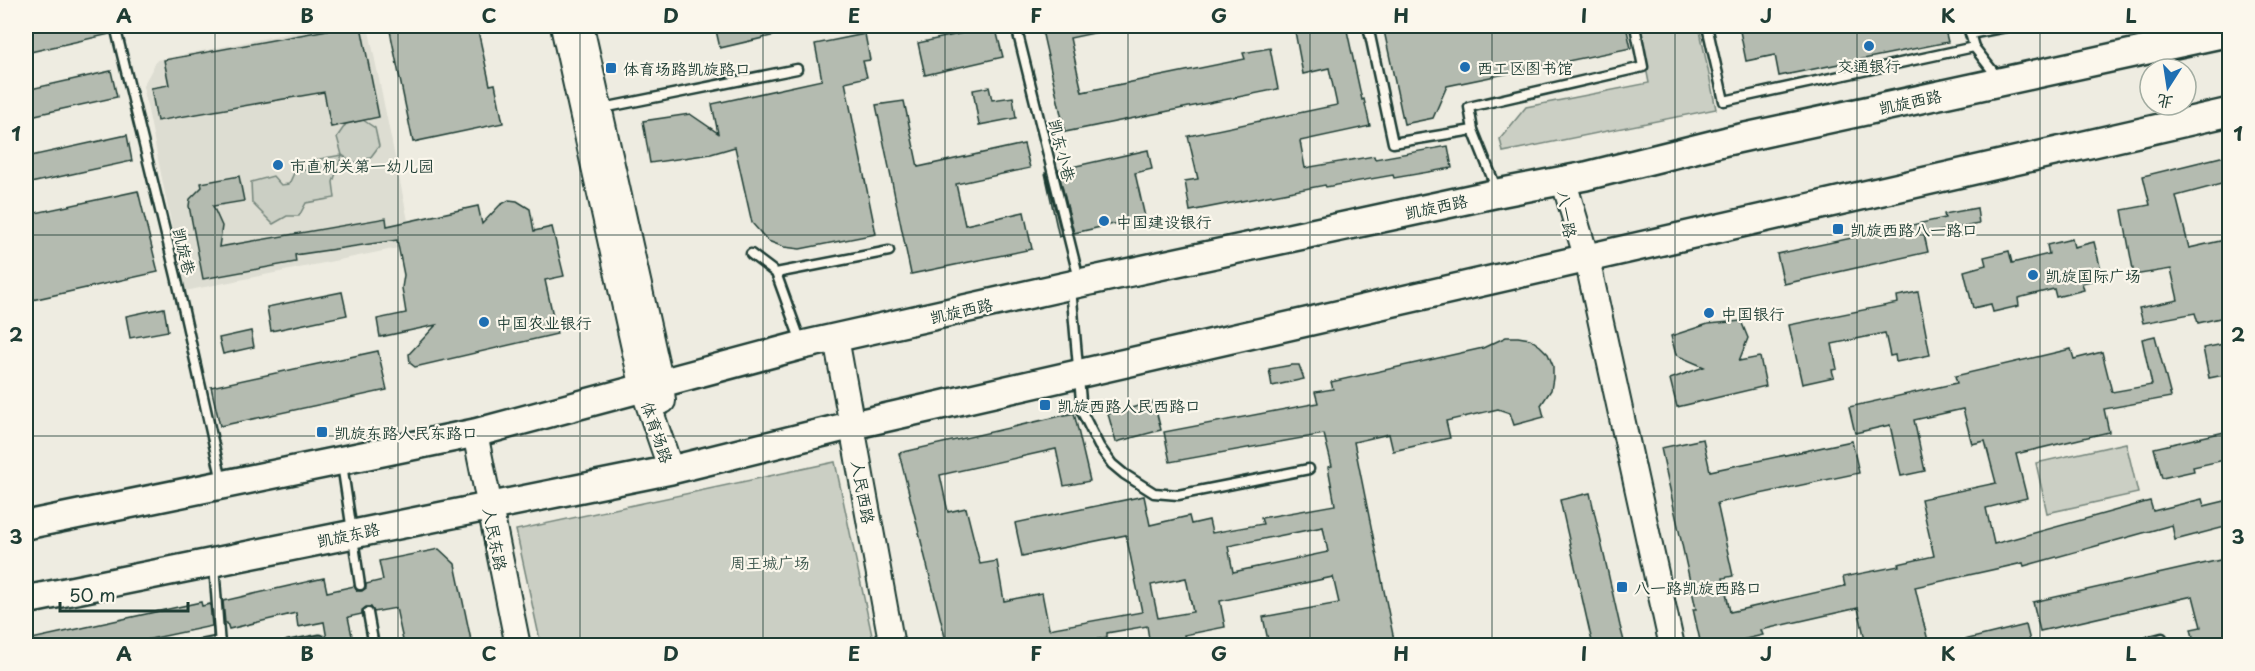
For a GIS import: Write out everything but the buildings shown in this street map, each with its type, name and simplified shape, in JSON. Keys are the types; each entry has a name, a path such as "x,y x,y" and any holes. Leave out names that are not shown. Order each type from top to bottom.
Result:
{"main road":[{"name":"体育场路","path":"563,26 671,470"},
{"name":"体育场路","path":"581,26 652,387"},
{"name":"凯旋西路","path":"652,387 803,345 1075,284 1563,179 1586,176 1727,141 2221,30"},
{"path":"671,470 853,425 2229,112"},
{"name":"八一路","path":"1563,179 1672,645"},
{"name":"八一路","path":"1581,260 1660,645"},
{"name":"人民西路","path":"836,338 892,645"},
{"path":"26,525 475,433 652,387"},
{"name":"人民东路","path":"475,433 518,645"},
{"name":"凯旋东路","path":"26,600 671,470"}],"lane":[{"name":"凯旋巷","path":"115,26 176,276 223,484"},
{"name":"凯东小巷","path":"1016,26 1075,284 1082,412 1099,446 1112,464 1154,493 1178,495 1309,469"},
{"path":"1368,26 1393,143 1473,130"},
{"path":"1498,193 1473,130 1469,107 1643,67 1635,26"},
{"path":"1707,26 1724,101 1974,47"},
{"path":"2000,81 1974,47 1969,30 2011,26"},
{"path":"599,109 797,69"},
{"path":"776,273 889,251"},
{"path":"751,254 776,273 803,345"},
{"path":"341,460 360,585"},
{"path":"195,645 220,643 213,561"},
{"path":"368,613 374,645"},
{"path":"2132,645 2162,639 2163,645"},
{"path":"288,645 320,640"}],"shaded area":[{"name":"市直机关第一幼儿园","path":"325,26 368,26 413,245 185,291 143,86 157,60"}],"green space":[{"path":"1638,26 1699,26 1716,109 1503,152 1500,139 1526,107 1649,83"},
{"path":"363,120 375,128 379,146 370,158 354,163 342,155 337,137 346,124"},
{"path":"342,155 333,182 335,198 306,203 299,216 287,216 273,224 252,203 251,182 273,176 281,185 289,184 294,173 306,170 309,161"},
{"path":"2126,443 2138,493 2047,513 2036,463"},
{"name":"周王城广场","path":"835,462 874,645 541,645 516,530"}],"place":[{"name":"交通银行","path":"1869,46"},
{"name":"西工区图书馆","path":"1465,67"},
{"name":"体育场路凯旋路口","path":"611,68"},
{"name":"市直机关第一幼儿园","path":"278,165"},
{"name":"中国建设银行","path":"1104,221"},
{"name":"凯旋西路八一路口","path":"1838,229"},
{"name":"凯旋国际广场","path":"2033,275"},
{"name":"中国银行","path":"1709,313"},
{"name":"中国农业银行","path":"484,322"},
{"name":"凯旋西路人民西路口","path":"1045,405"},
{"name":"凯旋东路人民东路口","path":"322,432"},
{"name":"八一路凯旋西路口","path":"1622,587"}]}
